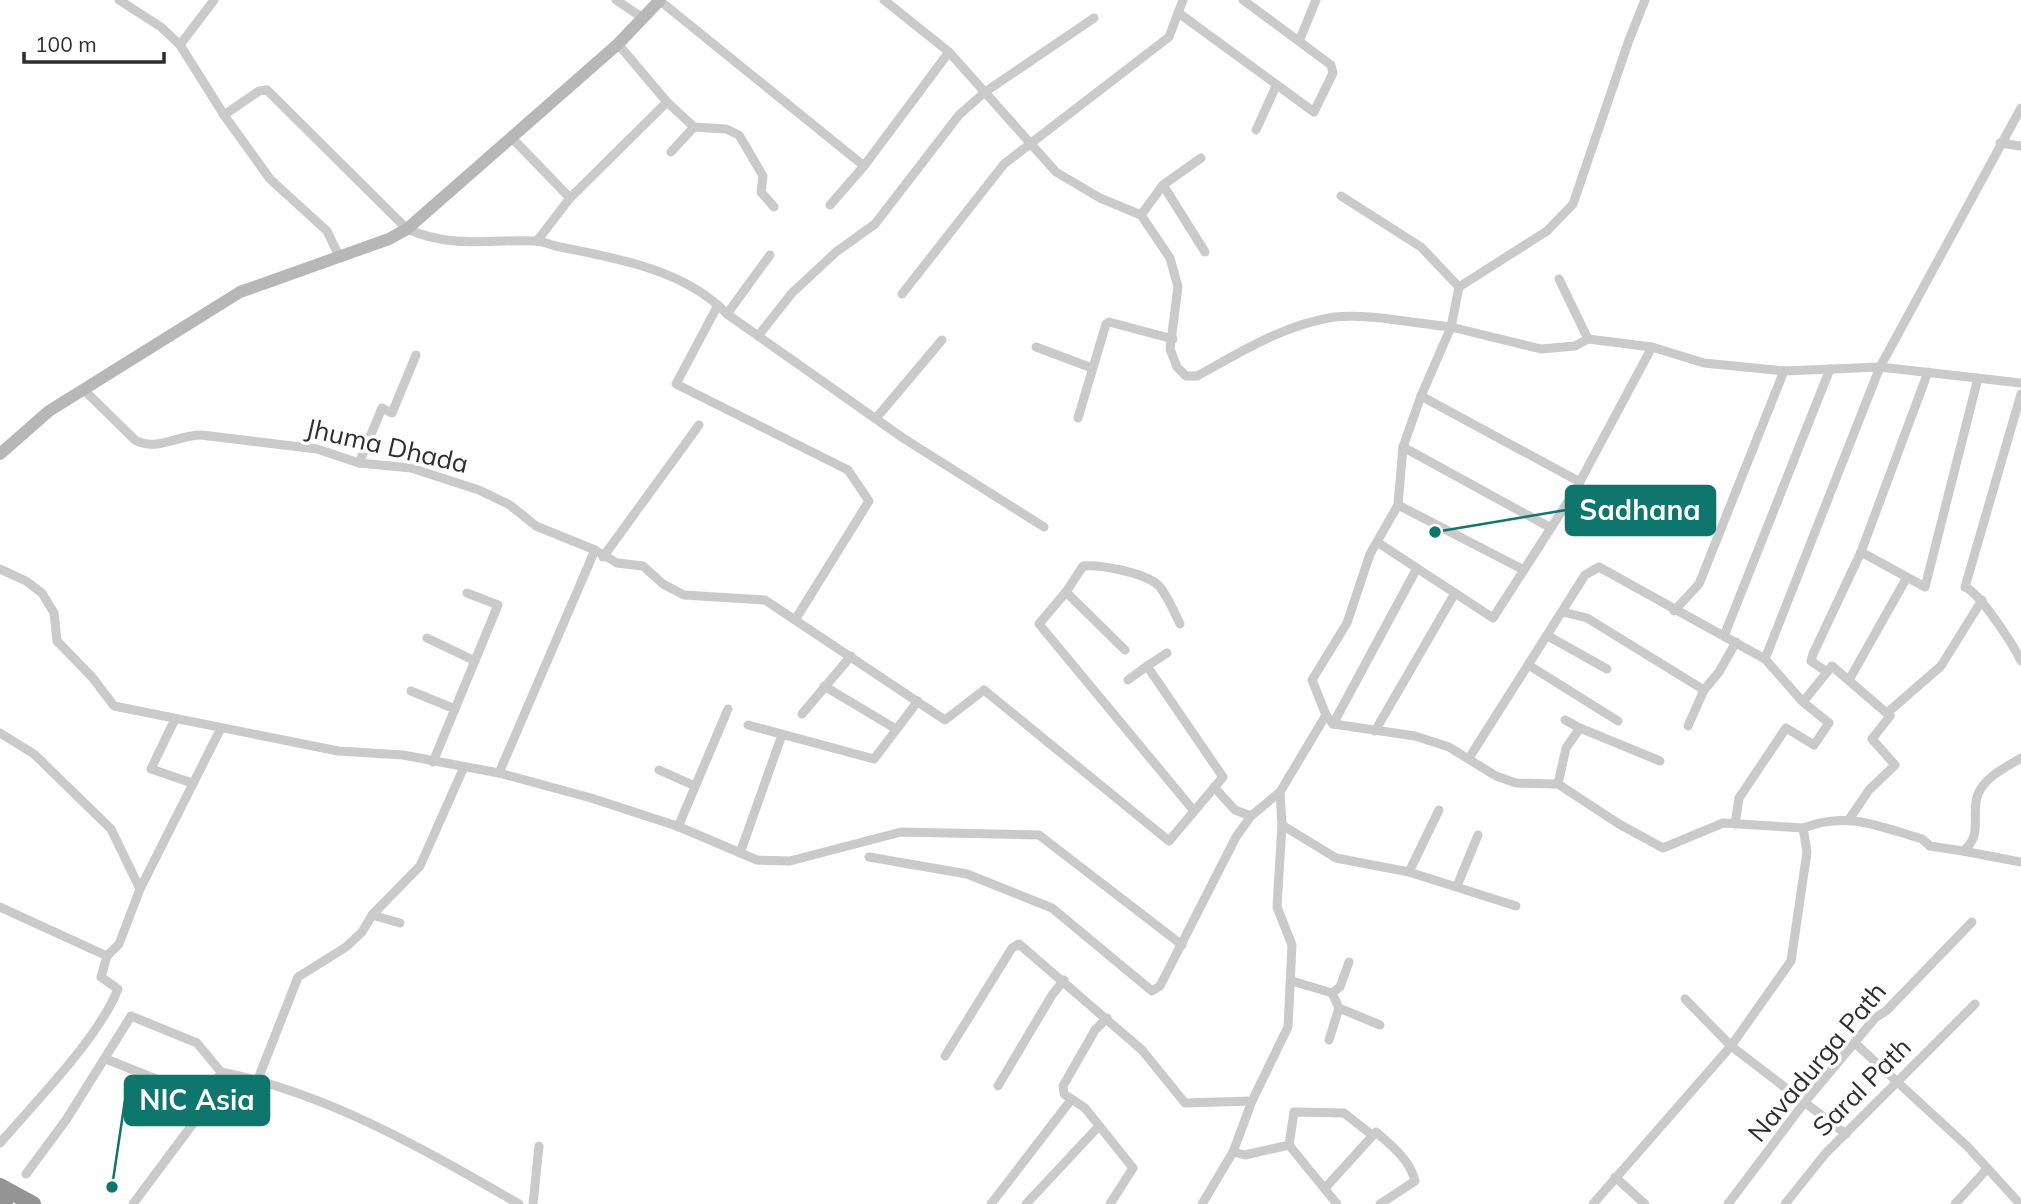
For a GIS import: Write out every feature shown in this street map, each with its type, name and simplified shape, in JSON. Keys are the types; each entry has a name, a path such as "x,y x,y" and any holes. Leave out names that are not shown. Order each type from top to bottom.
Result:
{"highway":[{"path":"0,1186 33,1204"},
{"path":"0,1201 5,1204"}],"street":[{"path":"119,0 161,27 180,45 224,115 270,179 327,231 339,256"},
{"path":"180,45 214,0"},
{"path":"616,0 643,18"},
{"path":"0,454 49,411 240,292 389,239 407,229 618,44 659,0 864,166"},
{"path":"884,0 949,52 976,86 985,92 1055,172 1100,198 1141,215 1170,258 1178,288 1170,349 1177,367 1186,376 1197,376 1257,342 1287,330 1336,317 1451,327 1541,349 1575,346 1588,339 1652,347 1704,363 1784,371 1880,367 2021,383"},
{"path":"902,294 1004,164 1169,37 1183,0"},
{"path":"1180,13 1312,112 1333,68 1300,39 1243,0"},
{"path":"1300,39 1316,0"},
{"path":"1645,0 1573,204 1547,231 1459,287 1451,327 1421,396 1403,447 1398,505 1377,542 1347,623 1312,680 1326,715 1333,724 1415,736 1449,747 1496,776 1516,783 1558,784 1619,824 1663,848 1709,828 1735,824 1803,828 1821,821 1850,818 1922,839 1930,846 2021,862"},
{"path":"758,336 792,293 836,252 875,224 960,116 985,92 1094,18"},
{"path":"618,44 667,102 694,127 726,129 739,135 763,176 761,192 774,207"},
{"path":"830,205 864,166 949,52"},
{"path":"1256,130 1276,86"},
{"path":"224,115 259,91 267,90 407,229 443,242 537,241 648,269 679,281 719,305 727,314 877,417 903,438 1044,527"},
{"path":"537,241 570,198 667,102"},
{"path":"1765,659 1880,367 2021,108"},
{"path":"671,152 694,127"},
{"path":"512,138 570,198"},
{"path":"2000,143 2021,146"},
{"path":"1141,215 1163,185 1201,158"},
{"path":"1163,185 1205,252"},
{"path":"1340,196 1420,247 1459,287"},
{"path":"727,314 770,255"},
{"path":"1559,279 1588,339"},
{"path":"719,305 676,384 848,470 869,501 795,620"},
{"path":"1078,418 1104,326 1109,322 1173,339"},
{"path":"877,417 942,341"},
{"path":"1036,347 1092,368"},
{"path":"1377,542 1493,618 1580,482 1652,347"},
{"path":"359,463 382,408 392,413 416,355"},
{"path":"1724,636 1830,369"},
{"path":"1674,611 1699,584 1784,371"},
{"path":"1827,672 1811,661 1813,654 1861,552 1928,372"},
{"path":"1861,552 1925,587 1978,378"},
{"name":"Jhuma Dhada","path":"83,389 135,440 144,445 159,446 186,435 201,435 317,449 359,463 411,468 479,490 510,505 536,526 617,563 643,566 663,584 684,595 723,600 754,597 765,600 946,720 984,690 1169,841 1194,811"},
{"path":"2021,394 1965,587 1975,591 1982,600 2002,633 2012,641 2021,661"},
{"path":"1421,396 1580,482"},
{"path":"499,773 599,554 699,425"},
{"path":"1403,447 1551,528"},
{"path":"1398,505 1524,570"},
{"path":"1147,666 1223,777 1194,811 1039,624 1066,592 1083,566 1096,565 1141,577 1158,585 1180,624"},
{"path":"1469,758 1530,666 1585,575 1599,567 1674,611 1765,659 1803,702 1824,716 1829,723 1828,729 1814,745 1786,728 1739,799 1735,824"},
{"path":"1333,724 1417,568"},
{"path":"0,569 26,580 42,593 54,613 57,641 92,677 114,706 338,751 403,755 499,773 591,798 678,827 757,860 790,860 901,832 1039,835 1182,945"},
{"path":"1849,680 1906,579"},
{"path":"1066,592 1125,650"},
{"path":"433,762 498,605 467,593"},
{"path":"1375,731 1455,593"},
{"path":"1887,713 1941,666 1982,600"},
{"path":"1563,612 1587,618 1704,690"},
{"path":"1548,636 1607,670"},
{"path":"428,638 475,661"},
{"path":"1688,726 1704,690 1720,672 1736,642"},
{"path":"1128,680 1167,653"},
{"path":"802,714 851,656"},
{"path":"1530,666 1618,721"},
{"path":"1803,702 1832,666 1890,716 1872,739 1895,765 1869,790 1850,818"},
{"path":"824,686 896,729"},
{"path":"411,691 455,709"},
{"path":"748,725 874,759 918,701"},
{"path":"678,827 728,709"},
{"path":"869,857 967,874 1052,908 1152,990 1160,986 1236,837 1251,816 1280,792 1326,715"},
{"path":"175,719 151,769 192,783"},
{"path":"1565,720 1660,761"},
{"path":"0,1143 76,1053 112,1003 118,989 102,977 107,956 119,944 140,889 220,728"},
{"path":"1558,784 1566,748 1580,728"},
{"path":"0,733 34,754 111,829 140,889"},
{"path":"740,853 782,735"},
{"path":"1963,851 1970,846 1977,828 1978,794 1997,771 2021,758"},
{"path":"258,1079 298,977 346,947 362,932 372,915 420,866 464,768"},
{"path":"659,770 695,786"},
{"path":"1214,788 1235,810 1251,816"},
{"path":"1202,1204 1233,1152 1252,1101 1288,1027 1292,945 1277,907 1282,825 1280,792"},
{"path":"1409,872 1439,810"},
{"path":"1282,825 1336,858 1409,872 1516,906"},
{"path":"1593,1204 1731,1046 1791,961 1807,862 1803,828"},
{"path":"1457,886 1478,835"},
{"path":"0,908 107,956"},
{"path":"372,915 400,923"},
{"name":"Navadurga Path","path":"1728,1204 1804,1103 1875,1018 1886,1011 1972,922"},
{"path":"945,1056 1012,948 1019,944 1065,980 1142,1050 1185,1104 1252,1101"},
{"path":"1332,993 1340,987 1349,962"},
{"path":"998,1086 1052,995 1065,980"},
{"path":"1292,981 1332,993 1339,1007 1380,1025"},
{"path":"1685,999 1731,1046 1846,1134"},
{"name":"Saral Path","path":"1785,1204 1825,1154 1975,1004"},
{"path":"1329,1040 1339,1007"},
{"path":"26,1174 106,1059 131,1016 197,1043 221,1072 258,1079 405,1138 519,1204"},
{"path":"1107,1018 1095,1030 1063,1082 1064,1094 1085,1108 1133,1168 1110,1204"},
{"path":"1856,1044 1968,1147 2020,1204"},
{"path":"106,1059 206,1099"},
{"path":"134,1204 195,1121 221,1072"},
{"path":"990,1204 1071,1100"},
{"path":"1337,1204 1326,1187 1289,1145 1294,1112 1345,1113 1372,1135"},
{"path":"1026,1204 1099,1126"},
{"path":"1326,1187 1376,1132 1400,1153 1415,1181 1380,1204"},
{"path":"1233,1152 1245,1155 1289,1145"},
{"path":"533,1204 539,1146"},
{"path":"1955,1204 1987,1169"},
{"path":"1615,1177 1645,1204"}],"place":[{"name":"Sadhana","path":"1435,532"},
{"name":"NIC Asia","path":"112,1187"}]}
